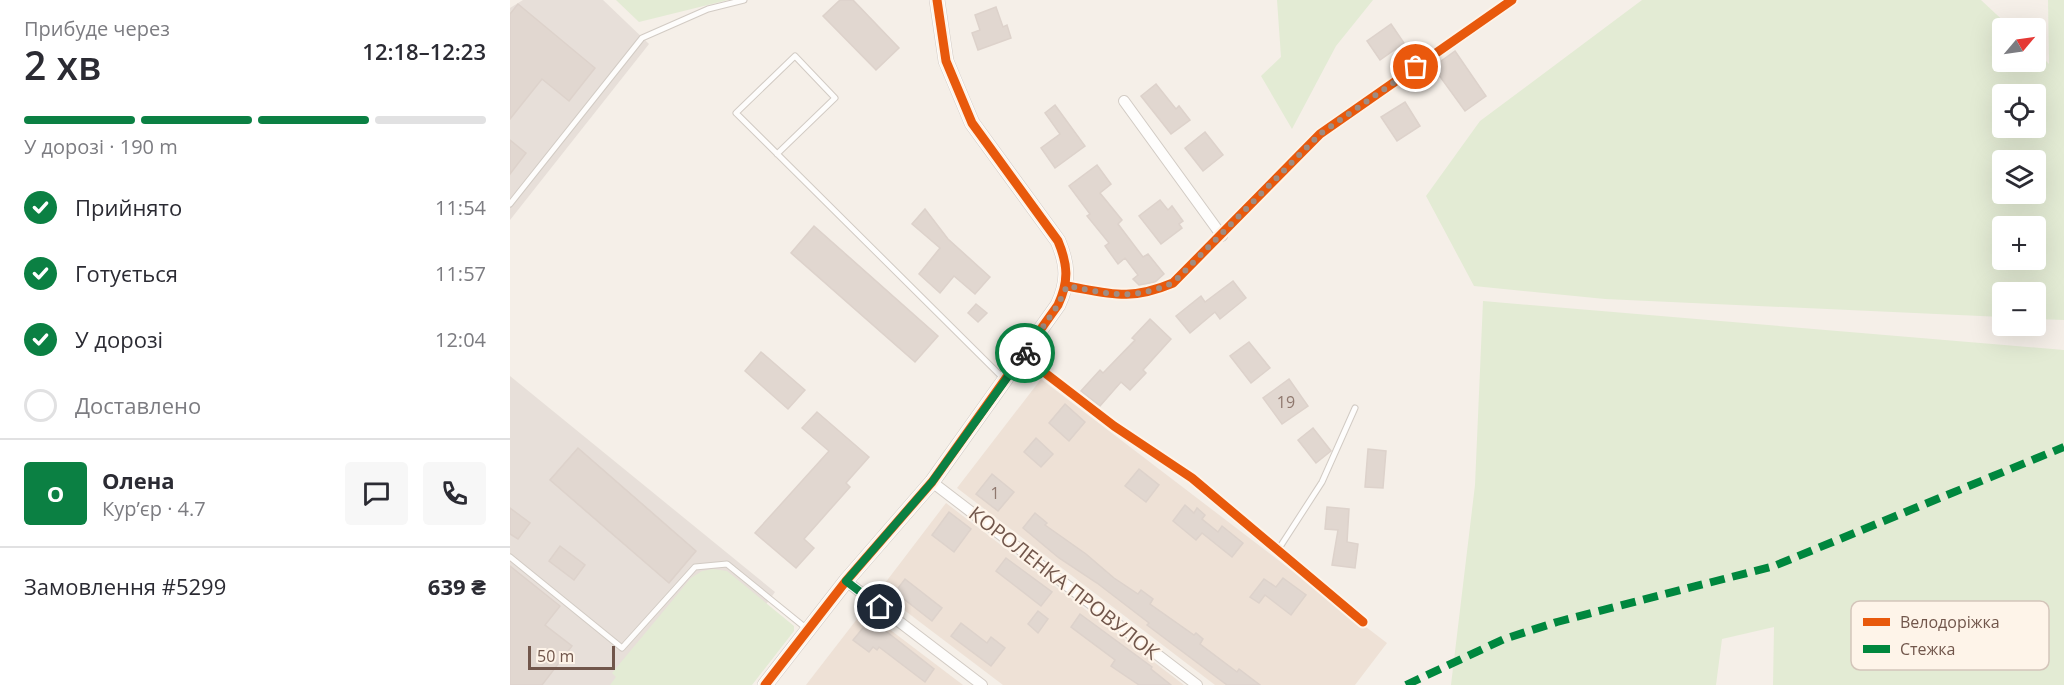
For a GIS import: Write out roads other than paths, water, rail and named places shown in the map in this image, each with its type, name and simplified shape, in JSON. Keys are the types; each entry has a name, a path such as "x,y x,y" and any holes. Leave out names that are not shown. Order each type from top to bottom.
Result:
{"street":[{"path":"766,685 846,581 932,482 1023,356 1058,305 1067,286 1066,261 1058,241 972,123 946,61 937,0"},
{"path":"1067,286 1126,297 1149,293 1173,283 1222,236 1320,134 1512,0"},
{"path":"1124,101 1222,236"},
{"path":"1023,356 1114,426 1192,478 1363,622"},
{"name":"КОРОЛЕНКА ПРОВУЛОК","path":"932,482 1197,685"},
{"path":"846,581 982,685"}],"lane":[{"path":"510,204 642,38 708,9 744,0"},
{"path":"777,154 835,98 795,56 736,113 777,154 1005,380"},
{"path":"1278,550 1322,482 1355,408"},
{"path":"510,557 622,648 695,567 708,564 727,564 808,630"}]}
